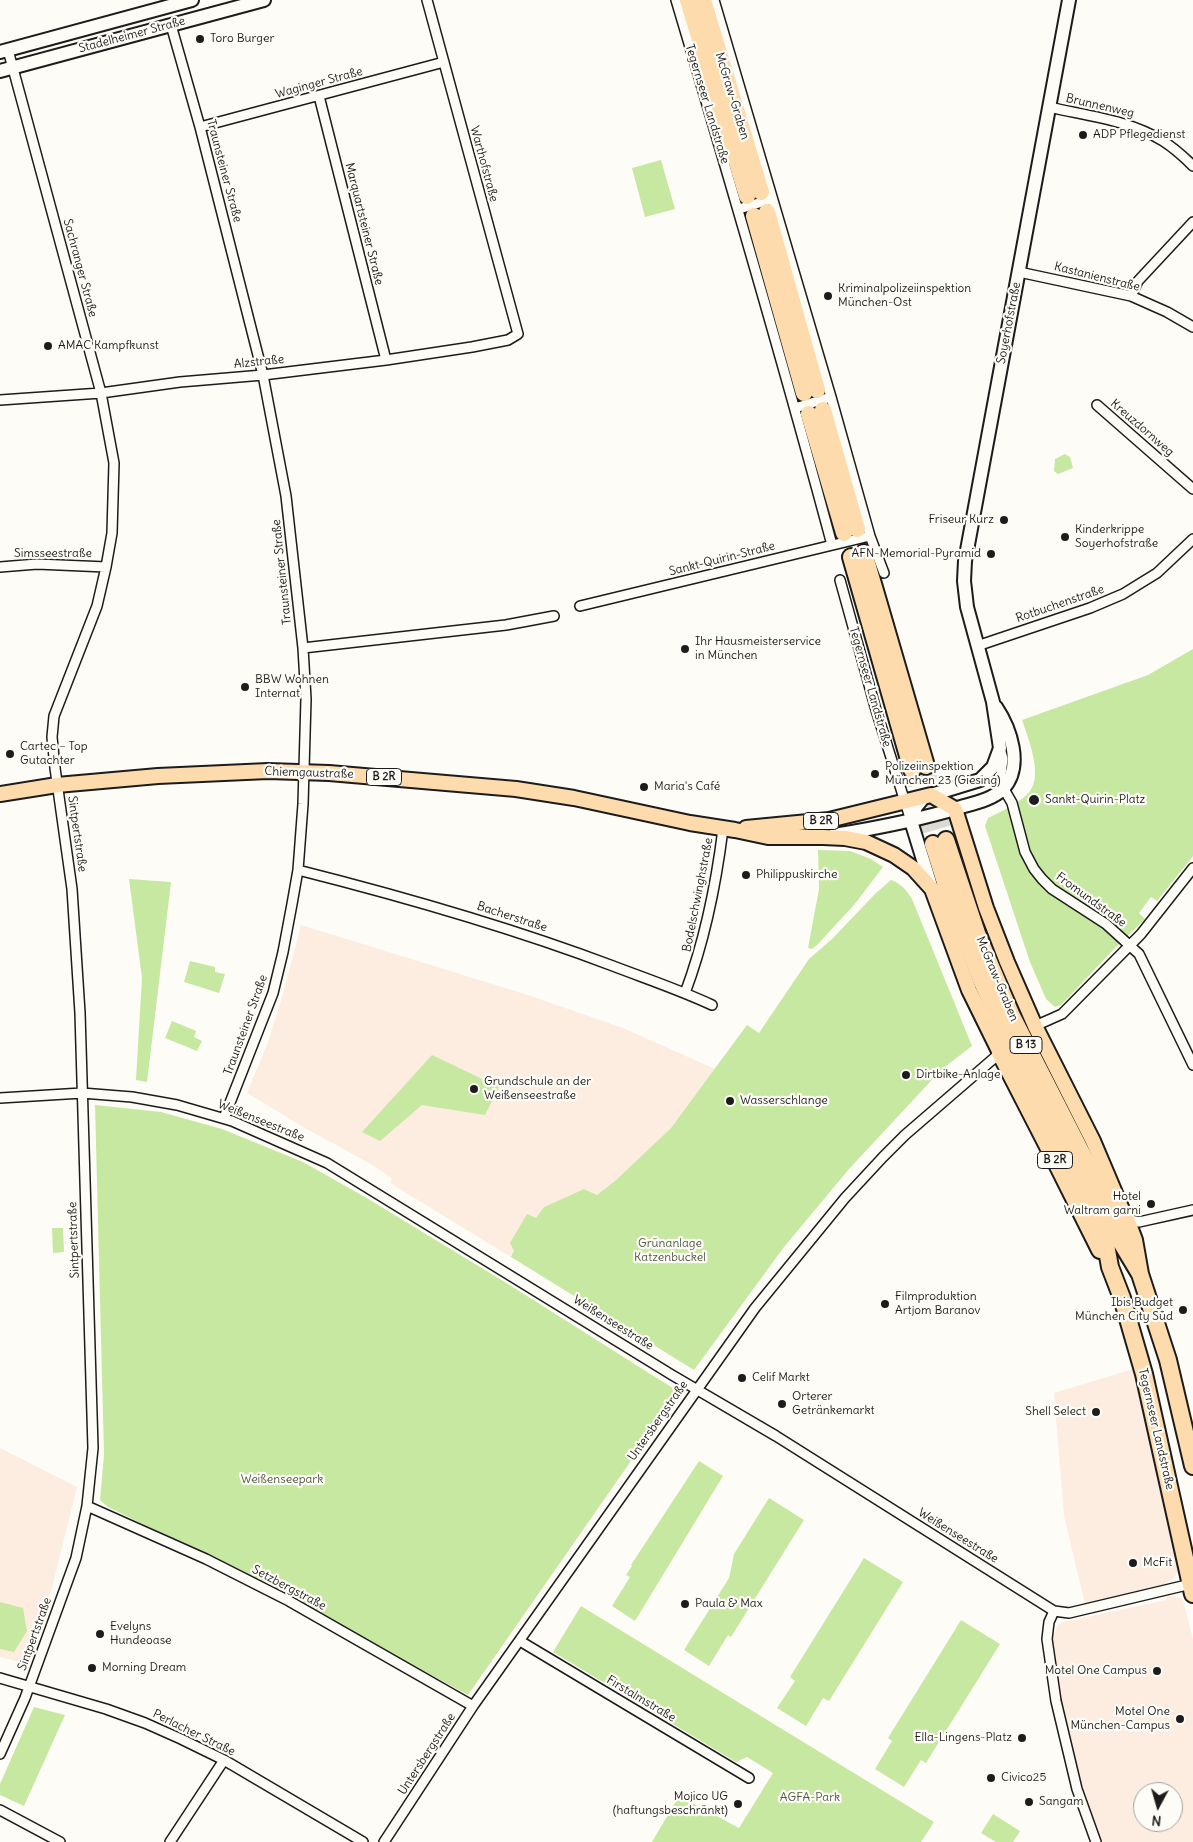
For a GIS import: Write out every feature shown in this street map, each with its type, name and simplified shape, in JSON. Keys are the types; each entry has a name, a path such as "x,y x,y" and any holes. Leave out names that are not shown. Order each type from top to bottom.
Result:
{"highway":[{"name":"McGraw-Graben","path":"688,0 757,204"},
{"name":"McGraw-Graben","path":"703,0 757,204 813,402 857,533"},
{"path":"857,555 919,768"},
{"name":"McGraw-Graben","path":"1110,1266 1105,1239 1083,1186 1012,1049 981,980 949,895 940,842 1012,1016 1093,1175 1122,1244 1140,1274"},
{"name":"B 2R","path":"1000,1053 1095,1243 1110,1266"},
{"path":"1126,1219 1134,1240 1140,1274 1168,1360 1193,1466"},
{"name":"Tegernseer Landstraße","path":"1110,1266 1122,1298 1144,1374 1192,1589"}],"main road":[{"name":"Stadelheimer Straße","path":"4,51 192,0"},
{"name":"Stadelheimer Straße","path":"6,69 249,2 264,0"},
{"name":"Soyerhofstraße","path":"976,646 964,594 965,561 1068,0"},
{"path":"932,889 911,821 916,808 927,796 980,780 993,767 1000,748 993,702 976,646"},
{"path":"911,821 985,799 1003,788 1011,776 1014,755 1006,722 993,702"},
{"name":"Chiemgaustraße","path":"0,794 158,776 268,771 304,772 464,783 516,789 574,798 768,838 823,836 911,821"},
{"path":"927,796 955,809 986,908 1034,1026 1093,1142 1126,1219"},
{"name":"Chiemgaustraße","path":"729,829 830,820 927,796"},
{"name":"B 2R","path":"823,836 856,839 883,848 913,868 932,889 970,990 1000,1053"}],"street":[{"name":"Warthofstraße","path":"427,0 518,334"},
{"name":"Tegernseer Landstraße","path":"676,0 757,204"},
{"name":"Tegernseer Landstraße","path":"714,0 757,204 813,402 857,533 884,573"},
{"name":"Traunsteiner Straße","path":"171,24 200,127 263,375 286,496 303,648 306,699 298,870 283,952 273,993 224,1118"},
{"name":"Sachranger Straße","path":"4,51 6,69 101,392 114,464 112,533 106,567 94,615 54,716 52,748 57,786"},
{"name":"Waginger Straße","path":"200,127 444,62"},
{"name":"Marquartsteiner Straße","path":"319,96 386,360"},
{"name":"Brunnenweg","path":"1049,107 1126,123 1141,129 1164,142 1193,165"},
{"path":"1131,296 1138,281 1193,222"},
{"name":"Kastanienstraße","path":"1019,272 1131,296 1167,312 1193,327"},
{"name":"Alzstraße","path":"0,400 101,392 386,360 508,340 518,334"},
{"name":"Tegernseer Landstraße","path":"813,402 832,545"},
{"name":"Kreuzdornweg","path":"1097,405 1193,489"},
{"name":"Sankt-Quirin-Straße","path":"580,606 832,545 857,533"},
{"name":"Rotbuchenstraße","path":"976,646 1090,608 1128,591 1157,573 1193,539"},
{"name":"Simsseestraße","path":"0,567 37,564 106,567"},
{"name":"Tegernseer Landstraße","path":"840,580 876,710 911,821"},
{"path":"303,648 506,625 554,616"},
{"name":"Fromundstraße","path":"1000,748 1003,759 1000,782 1015,810 1025,852 1042,879 1052,889 1106,924 1139,954 1193,1065"},
{"name":"Sintpertstraße","path":"0,1754 30,1686 76,1558 87,1506 93,1448 80,1013 72,889 57,786"},
{"name":"Bodelschwinghstraße","path":"686,993 698,959 729,829"},
{"path":"1034,1026 1062,1014 1130,945 1193,868"},
{"name":"Bacherstraße","path":"298,870 415,900 550,942 686,993 712,1005"},
{"name":"Untersbergstraße","path":"384,1842 473,1706 755,1308 845,1198 905,1135 1000,1053"},
{"name":"Weißenseestraße","path":"0,1098 82,1093 132,1097 177,1105 224,1118 326,1163 776,1436 1054,1612"},
{"path":"1126,1219 1139,1222 1193,1210"},
{"name":"Setzbergstraße","path":"87,1506 206,1559 289,1601 473,1706"},
{"path":"1096,1842 1077,1789 1056,1701 1047,1639 1049,1622 1054,1612 1069,1613 1192,1589"},
{"name":"Firstalmstraße","path":"520,1641 749,1778"},
{"name":"Perlacher Straße","path":"0,1678 145,1723 224,1760 363,1842"},
{"path":"170,1842 224,1760"},
{"path":"0,1810 60,1842"}],"shaded area":[{"name":"Grundschule an der Weißenseestraße","path":"301,925 528,995 623,1028 715,1069 671,1128 616,1180 597,1195 584,1189 544,1207 511,1257 390,1183 392,1178 369,1163 247,1093 268,1042"},
{"path":"1133,1369 1178,1571 1174,1578 1165,1584 1085,1604 1064,1516 1054,1393"},
{"path":"0,1448 77,1487 51,1591 24,1663 0,1657"},
{"path":"1171,1596 1183,1600 1193,1639 1193,1842 1101,1842 1087,1804 1070,1741 1061,1702 1052,1637 1058,1625 1063,1622 1166,1600 1166,1597"}],"green space":[{"path":"661,160 675,209 645,217 632,168"},
{"path":"1065,454 1070,457 1073,468 1058,474 1054,471 1055,459"},
{"path":"1193,649 1193,856 1157,901 1151,897 1139,913 1145,919 1061,1005 1055,1007 1046,999 1030,962 985,826 988,818 1022,799 1034,784 1035,766 1031,746 1022,720 1148,675"},
{"path":"818,850 850,851 871,859 883,867 854,905 812,949 808,948 819,889"},
{"path":"129,879 171,882 147,1082 136,1080 142,978"},
{"name":"Grünanlage Katzenbuckel","path":"891,880 898,883 912,899 972,1046 942,1069 849,1169 784,1247 694,1370 511,1257 514,1251 510,1243 527,1214 536,1218 544,1207 584,1189 597,1195 616,1180 671,1128 747,1025 759,1033 809,959 832,939"},
{"path":"190,961 215,967 215,972 225,974 219,993 184,982"},
{"path":"172,1021 196,1031 194,1037 202,1041 197,1051 165,1038"},
{"path":"432,1055 499,1087 485,1115 422,1105 380,1141 362,1132"},
{"name":"Weißenseepark","path":"95,1105 161,1112 222,1129 303,1162 365,1197 508,1284 679,1392 468,1695 264,1584 108,1507 100,1500 104,1455"},
{"path":"52,1228 63,1228 64,1252 53,1253"},
{"path":"699,1461 723,1476 635,1621 612,1606 630,1577 626,1575 631,1565"},
{"path":"769,1498 804,1520 731,1637 728,1635 709,1666 684,1650 729,1578 734,1554"},
{"path":"864,1558 903,1582 829,1701 823,1698 806,1726 777,1708 795,1681 790,1677"},
{"path":"0,1602 23,1608 27,1631 14,1652 0,1649"},
{"name":"AGFA-Park","path":"581,1606 934,1822 921,1842 652,1842 679,1796 739,1828 773,1773 747,1757 736,1762 553,1652"},
{"path":"961,1620 1000,1644 926,1763 921,1760 904,1787 875,1769 892,1741 888,1738"},
{"path":"34,1707 65,1715 24,1806 0,1795 0,1784"},
{"path":"993,1814 1020,1831 1013,1842 996,1842 981,1833"}],"tunnel":[{"path":"926,766 946,840"},
{"path":"912,770 933,844"}],"place":[{"name":"Toro Burger","path":"200,39"},
{"name":"ADP Pflegedienst","path":"1083,135"},
{"name":"Kriminalpolizeiinspektion München-Ost","path":"828,296"},
{"name":"AMAC Kampfkunst","path":"48,346"},
{"name":"Friseur Kurz","path":"1004,520"},
{"name":"Kinderkrippe Soyerhofstraße","path":"1065,537"},
{"name":"AFN-Memorial-Pyramid","path":"991,554"},
{"name":"Ihr Hausmeisterservice in München","path":"685,649"},
{"name":"BBW Wohnen Internat","path":"245,687"},
{"name":"Cartec – Top Gutachter","path":"10,754"},
{"name":"Polizeiinspektion München 23 (Giesing)","path":"875,774"},
{"name":"Maria's Café","path":"644,787"},
{"name":"Sankt-Quirin-Platz","path":"1034,800"},
{"name":"Philippuskirche","path":"746,875"},
{"name":"Dirtbike-Anlage","path":"906,1075"},
{"name":"Grundschule an der Weißenseestraße","path":"474,1089"},
{"name":"Wasserschlange","path":"730,1101"},
{"name":"Hotel Waltram garni","path":"1151,1204"},
{"name":"Filmproduktion Artjom Baranov","path":"885,1304"},
{"name":"Ibis Budget München City Süd","path":"1183,1310"},
{"name":"Celif Markt","path":"742,1378"},
{"name":"Orterer Getränkemarkt","path":"782,1404"},
{"name":"Shell Select","path":"1096,1412"},
{"name":"McFit","path":"1133,1563"},
{"name":"Paula & Max","path":"685,1604"},
{"name":"Evelyns Hundeoase","path":"100,1634"},
{"name":"Morning Dream","path":"92,1668"},
{"name":"Motel One Campus","path":"1157,1671"},
{"name":"Motel One München-Campus","path":"1180,1719"},
{"name":"Ella-Lingens-Platz","path":"1022,1738"},
{"name":"Civico25","path":"991,1778"},
{"name":"Sangam","path":"1029,1802"},
{"name":"Mojico UG (haftungsbeschränkt)","path":"738,1804"}]}
